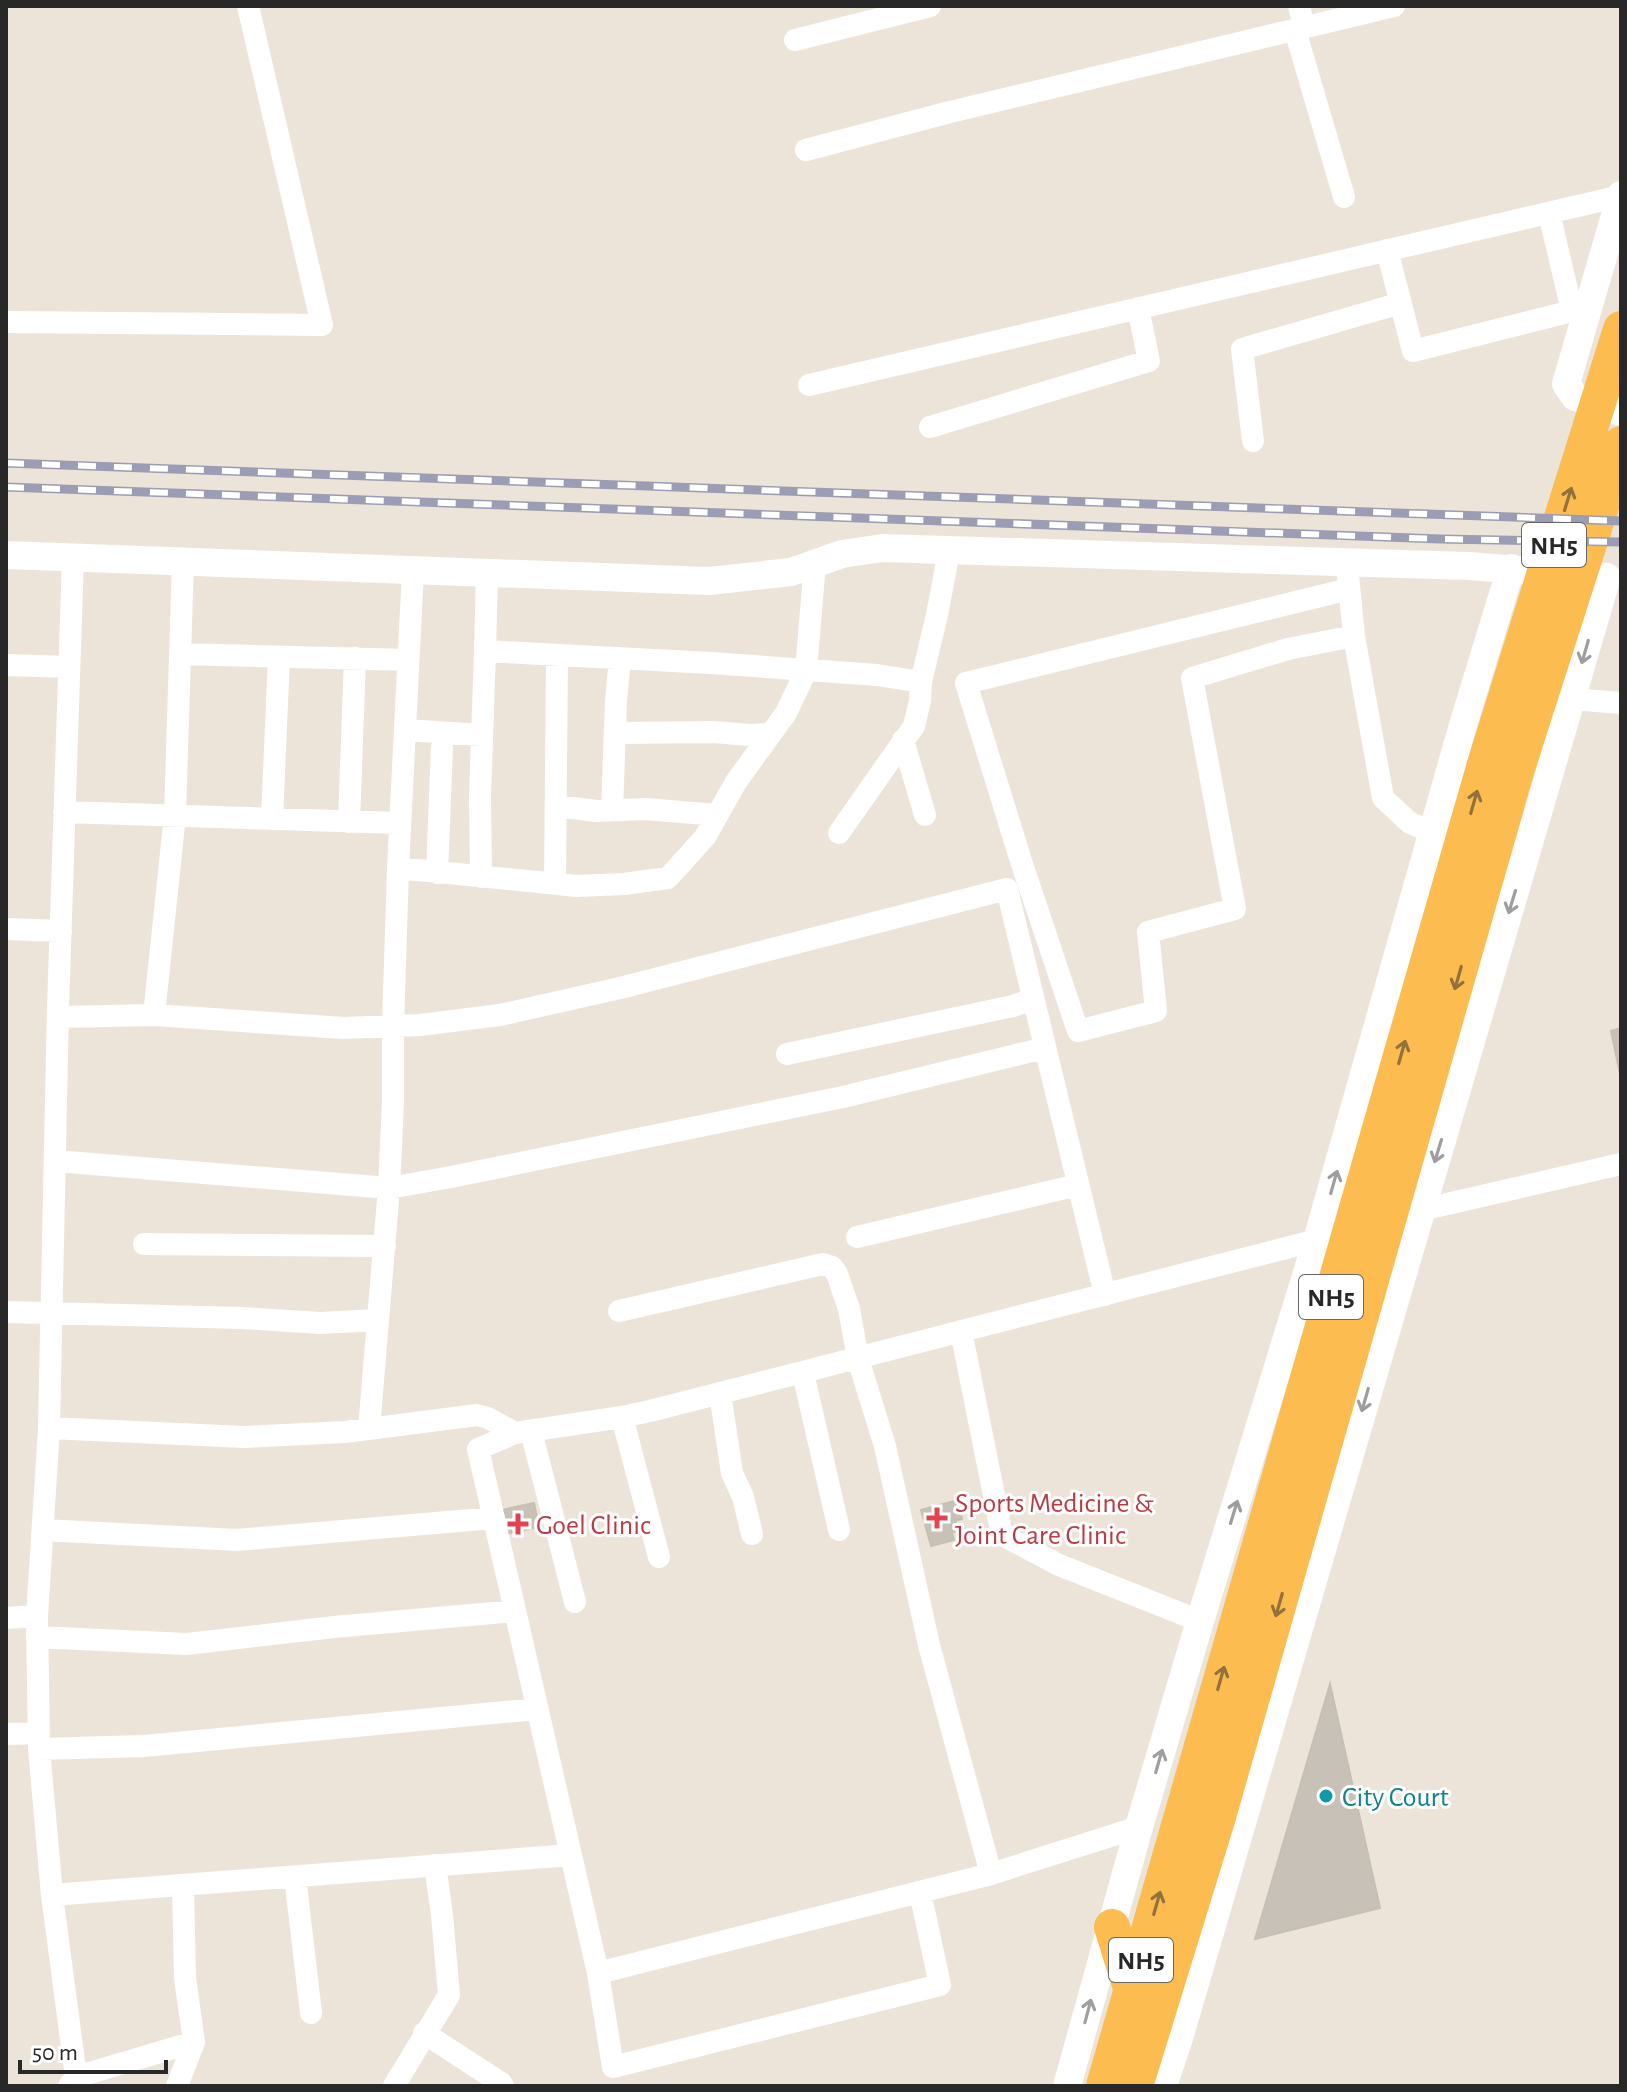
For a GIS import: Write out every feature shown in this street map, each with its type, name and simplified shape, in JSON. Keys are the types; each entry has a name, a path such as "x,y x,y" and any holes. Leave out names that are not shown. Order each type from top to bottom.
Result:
{"highway":[{"name":"NH5","path":"1104,2086 1486,761 1621,329"},
{"name":"NH5","path":"1135,2086 1209,1847 1517,768 1621,444"},
{"path":"1112,1927 1132,1991"}],"street":[{"path":"6,322 322,325 248,6"},
{"path":"795,40 930,6"},
{"path":"806,150 1299,21 1394,6"},
{"path":"1299,21 1344,197"},
{"path":"809,385 1621,196"},
{"path":"1621,196 1580,309 1566,384 1575,397 1621,412"},
{"path":"1549,213 1580,309"},
{"path":"1387,250 1413,351 1580,309"},
{"path":"1253,441 1242,349 1401,303"},
{"path":"930,427 1149,361 1138,308"},
{"path":"6,555 709,581 791,572 842,554 883,548 1348,576 1511,568 1607,577 1163,2086"},
{"path":"839,833 914,726 949,551"},
{"path":"73,557 58,1017 53,1313 37,1626 38,1741 72,2082 194,2042"},
{"path":"154,1015 175,815 183,561"},
{"path":"398,868 577,886 668,878 705,837 736,782 786,713 806,671 815,563"},
{"path":"1067,2086 1139,1827 1317,1240 1511,568"},
{"path":"369,1429 389,1188 398,868 413,570"},
{"path":"481,877 480,797 487,573"},
{"path":"1348,576 966,683 1078,1031 1156,1011 1148,932 1235,909 1192,678 1288,649 1354,636"},
{"path":"1348,576 1354,636 1383,798 1410,823 1433,832"},
{"path":"485,651 877,675 921,682"},
{"path":"180,654 408,660"},
{"path":"555,884 557,655"},
{"path":"272,819 279,657"},
{"path":"349,822 355,658"},
{"path":"612,810 620,658"},
{"path":"6,665 69,667"},
{"path":"1572,699 1621,703"},
{"path":"405,730 482,735"},
{"path":"615,733 771,734"},
{"path":"903,740 925,815"},
{"path":"437,873 442,747"},
{"path":"556,806 597,811 646,809 717,815"},
{"path":"64,812 400,823"},
{"path":"58,1017 154,1015 343,1028 420,1025 515,1012 636,984 1007,889 1105,1295"},
{"path":"6,929 61,931"},
{"path":"787,1054 1013,1006 1033,999"},
{"path":"55,1161 389,1188 843,1097 1045,1048"},
{"path":"1421,1210 1621,1164"},
{"path":"857,1237 1078,1185"},
{"path":"478,1449 523,1432 622,1417 1317,1240"},
{"path":"144,1244 385,1246"},
{"path":"619,1311 823,1264 832,1267 837,1274 849,1309 858,1359 885,1446 929,1645 991,1874"},
{"path":"6,1312 320,1323 378,1320"},
{"path":"961,1331 1002,1535 1059,1565 1200,1621"},
{"path":"803,1373 839,1530"},
{"path":"720,1393 732,1473 743,1497 752,1534"},
{"path":"49,1428 244,1437 369,1429 477,1415 523,1432"},
{"path":"461,1417 478,1449 598,1973 613,2067 940,1985 920,1892"},
{"path":"622,1417 659,1557"},
{"path":"523,1432 575,1602"},
{"path":"43,1530 237,1540 494,1518"},
{"path":"6,1618 37,1626 187,1644 515,1611"},
{"path":"6,1734 38,1741 144,1746 537,1709"},
{"path":"598,1973 991,1874 1139,1827"},
{"path":"52,1895 571,1855"},
{"path":"394,2086 449,1995 435,1865"},
{"path":"295,1877 311,2013"},
{"path":"177,2086 194,2042 185,1978 183,1886"},
{"path":"424,2033 503,2086"}],"building":[{"path":"1621,1028 1621,1074 1620,1074 1611,1031"},
{"path":"958,1500 962,1519 955,1521 958,1531 952,1532 954,1540 931,1546 921,1510"},
{"path":"534,1503 539,1527 502,1535 497,1511"},
{"name":"City Court","path":"1330,1684 1380,1908 1255,1939"}],"railway":[{"path":"6,463 1621,521"},
{"path":"6,487 1440,539 1621,542"}],"place":[{"name":"Sports Medicine & Joint Care Clinic","path":"937,1518"},
{"name":"Goel Clinic","path":"518,1524"},
{"name":"City Court","path":"1326,1796"}]}
